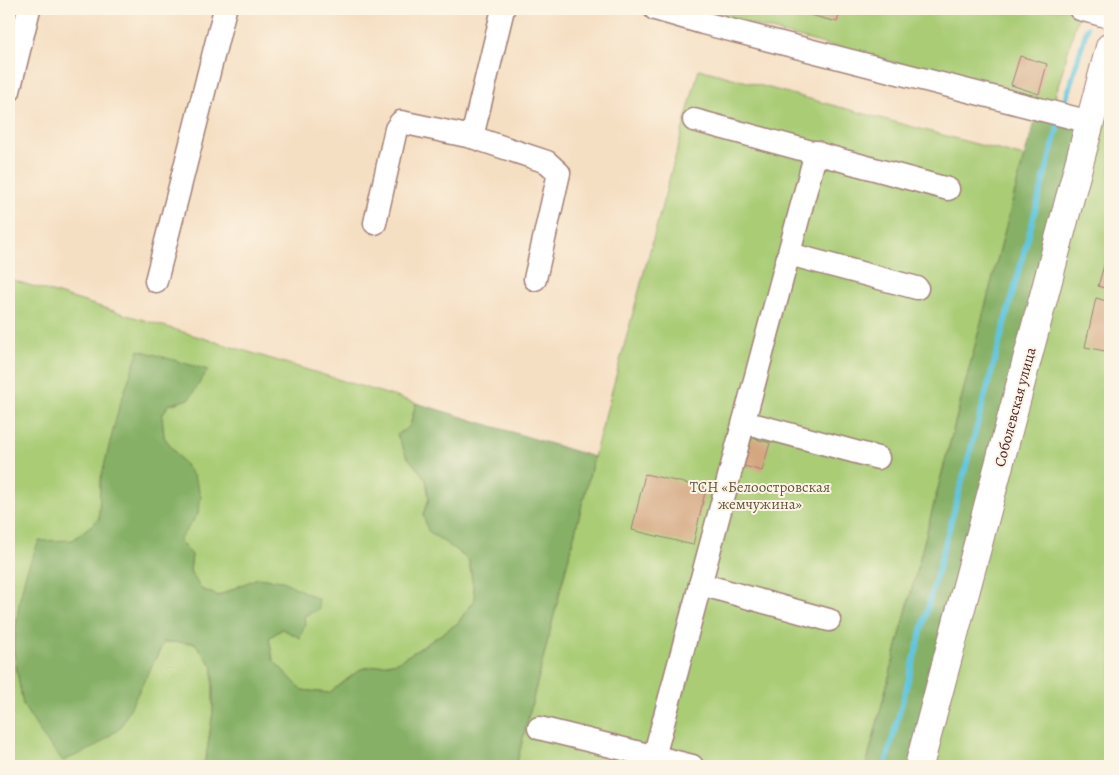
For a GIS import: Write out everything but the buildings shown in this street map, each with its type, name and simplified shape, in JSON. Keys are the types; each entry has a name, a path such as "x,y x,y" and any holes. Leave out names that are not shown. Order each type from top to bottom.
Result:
{"street":[{"path":"9,91 29,9"},
{"path":"156,281 225,9"},
{"path":"472,138 503,9"},
{"path":"655,9 713,26 1090,122"},
{"path":"1080,9 1110,17"},
{"name":"Соболевская улица","path":"919,766 1110,47"},
{"path":"694,120 816,152 948,190"},
{"path":"375,223 396,129 401,122 472,138 547,162 559,173 535,279"},
{"path":"654,756 816,152"},
{"path":"789,254 917,288"},
{"path":"744,422 878,458"},
{"path":"700,584 829,620"},
{"path":"539,728 692,766"}],"green space":[{"path":"691,9 1080,9 1053,104"},
{"path":"1110,47 1110,766 919,766"},
{"name":"ТСН «Белоостровская жемчужина»","path":"699,69 1024,157 866,766 516,766 594,457"},
{"path":"1038,113 1089,126 919,766 866,766 1024,157"},
{"path":"9,279 416,403 410,426 406,455 426,479 429,499 423,514 457,551 469,561 475,598 458,623 397,662 361,669 329,693 301,690 273,660 269,638 282,629 241,585 218,596 201,589 190,571 192,555 178,540 198,514 194,477 164,437 162,416 168,405 189,399 140,350 100,482 99,519 26,573 13,647 23,705 144,681 164,642 195,643 213,667 213,712 206,758 202,766 9,766"},
{"path":"139,350 208,370 189,399 168,405 162,416 164,437 194,477 201,496 198,514 179,540 192,555 190,571 201,589 218,596 257,578 283,581 318,599 319,609 304,616 305,624 300,638 282,629 269,638 273,660 302,690 329,693 361,669 397,662 458,623 475,598 469,561 428,531 423,514 429,499 426,479 406,455 397,435 410,426 416,403 594,457 516,766 202,766 206,758 213,712 213,667 195,643 164,642 120,728 93,748 63,761 44,738 23,705 13,647 20,599 26,573 39,541 73,540 99,519 100,482 119,407"}],"waterway":[{"path":"1063,110 1087,28"},
{"path":"885,766 1060,119"}]}
